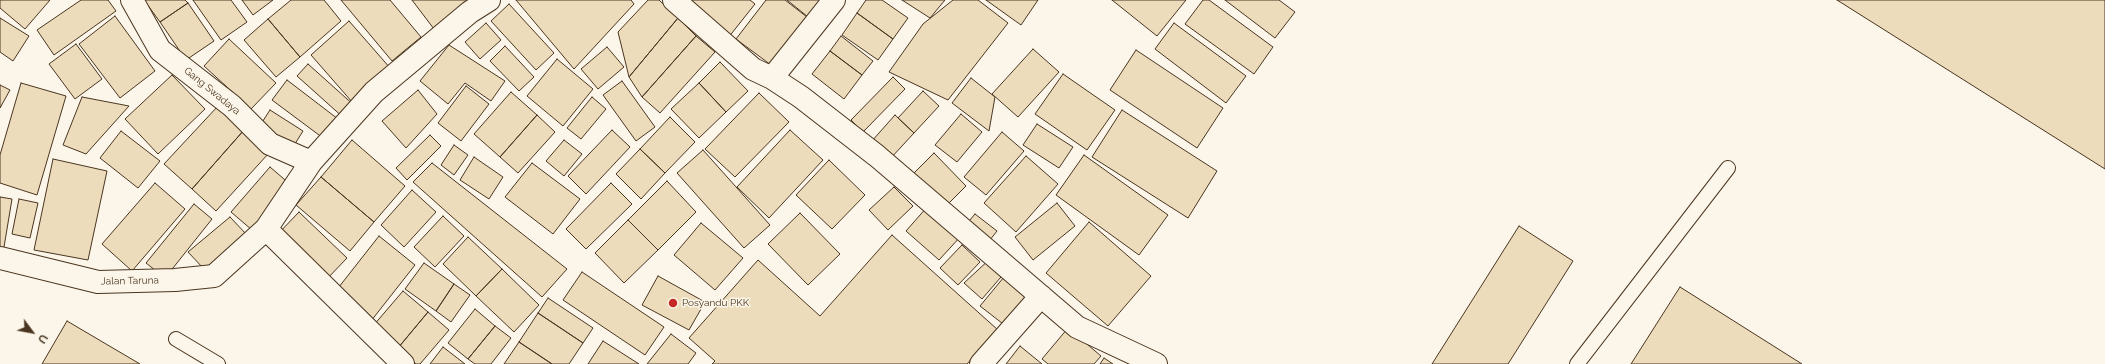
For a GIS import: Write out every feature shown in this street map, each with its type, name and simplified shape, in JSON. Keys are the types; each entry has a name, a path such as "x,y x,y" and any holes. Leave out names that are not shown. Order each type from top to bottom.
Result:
{"street":[{"name":"Gang Swadaya","path":"132,0 160,50 232,106 270,144 311,162"},
{"path":"403,364 266,229 311,162 374,92 470,12 489,0"},
{"path":"674,0 753,69 772,78 801,97 877,156 1077,327 1156,364"},
{"path":"772,78 834,0"},
{"name":"Jalan Taruna","path":"0,258 98,282 175,280 214,276 266,229"},
{"path":"981,364 1041,296"}],"lane":[{"path":"1577,364 1728,168"},
{"path":"176,339 218,364"}],"building":[{"path":"0,0 50,0 25,29 0,8"},
{"path":"81,0 108,0 116,11 54,55 37,30"},
{"path":"144,0 185,0 188,3 160,22"},
{"path":"193,0 231,0 247,22 221,40"},
{"path":"242,0 273,0 253,15"},
{"path":"291,0 324,0 341,21 300,57 268,19"},
{"path":"341,0 390,0 421,37 392,61"},
{"path":"412,0 470,0 434,29"},
{"path":"516,0 631,0 634,4 574,69"},
{"path":"648,0 659,0 678,18 629,77 618,32"},
{"path":"686,0 750,0 755,4 728,38"},
{"path":"766,0 785,0 807,17 771,65 736,39"},
{"path":"787,0 821,0 808,17"},
{"path":"866,0 882,0 908,18 893,39 857,13"},
{"path":"902,0 945,0 930,18"},
{"path":"953,0 978,0 1008,23 948,100 889,72 923,24"},
{"path":"986,0 1038,0 1021,25"},
{"path":"1112,0 1186,0 1157,36"},
{"path":"1203,0 1209,0 1273,47 1254,74 1185,24"},
{"path":"1225,0 1279,0 1295,12 1275,38"},
{"path":"1837,0 2105,0 2105,169"},
{"path":"188,3 214,41 186,60 160,22"},
{"path":"509,4 554,53 536,70 491,21"},
{"path":"857,13 893,39 878,60 842,35"},
{"path":"115,16 155,71 120,98 79,44"},
{"path":"0,18 29,36 13,61 0,52"},
{"path":"678,18 696,36 642,97 629,77"},
{"path":"268,19 300,57 276,77 244,40"},
{"path":"349,21 391,69 353,103 311,55"},
{"path":"486,23 501,40 480,59 465,42"},
{"path":"1174,23 1246,76 1226,103 1155,49"},
{"path":"696,36 715,52 660,113 642,97"},
{"path":"841,36 873,61 862,75 830,51"},
{"path":"229,39 276,83 251,109 204,66"},
{"path":"76,44 102,79 75,99 49,64"},
{"path":"449,45 505,81 491,101 465,83 448,104 420,81"},
{"path":"505,46 534,77 519,91 490,61"},
{"path":"607,47 624,67 598,89 581,69"},
{"path":"1033,49 1059,72 1018,117 992,94"},
{"path":"1136,50 1223,108 1197,148 1110,90"},
{"path":"830,51 862,75 844,99 812,74"},
{"path":"557,59 593,89 563,126 527,96"},
{"path":"720,62 748,91 726,112 699,83"},
{"path":"308,64 356,107 345,119 297,76"},
{"path":"1063,74 1115,110 1087,150 1035,114"},
{"path":"172,75 205,109 158,154 125,119"},
{"path":"893,77 905,89 863,132 851,120"},
{"path":"971,78 995,97 989,131 952,103"},
{"path":"287,80 338,119 323,138 272,100"},
{"path":"622,81 655,127 636,141 603,95"},
{"path":"21,83 66,96 37,195 0,183 0,155"},
{"path":"699,83 726,112 699,138 671,109"},
{"path":"0,85 10,90 0,108"},
{"path":"466,86 489,104 461,141 438,123"},
{"path":"418,90 437,114 406,148 382,121"},
{"path":"923,91 939,106 914,133 898,118"},
{"path":"511,92 537,115 500,157 474,134"},
{"path":"759,93 789,122 735,177 705,149"},
{"path":"82,97 129,106 86,154 63,145"},
{"path":"592,97 606,109 581,139 567,128"},
{"path":"218,106 244,130 192,189 164,164"},
{"path":"270,110 303,131 293,147 259,127"},
{"path":"1122,110 1217,171 1188,218 1092,157"},
{"path":"961,114 982,132 957,162 935,145"},
{"path":"537,115 555,132 518,173 500,157"},
{"path":"895,115 914,133 890,159 871,142"},
{"path":"670,117 695,142 665,173 640,149"},
{"path":"1037,124 1073,147 1059,168 1023,145"},
{"path":"244,130 269,153 216,211 192,189"},
{"path":"612,130 630,147 586,194 568,176"},
{"path":"790,130 823,160 769,218 737,187"},
{"path":"121,131 160,161 138,188 100,158"},
{"path":"1002,132 1024,151 986,195 964,177"},
{"path":"430,135 441,146 407,180 396,168"},
{"path":"352,140 405,186 374,222 321,177"},
{"path":"564,140 582,154 564,176 546,161"},
{"path":"454,145 468,155 454,175 441,165"},
{"path":"640,149 665,173 641,199 616,174"},
{"path":"703,150 770,225 744,248 677,173"},
{"path":"934,153 966,186 945,207 912,175"},
{"path":"1084,155 1168,215 1139,255 1056,195"},
{"path":"1026,156 1058,184 1016,232 984,203"},
{"path":"474,157 503,177 489,199 460,180"},
{"path":"53,159 107,171 88,260 34,250"},
{"path":"829,160 865,195 832,229 796,195"},
{"path":"432,163 567,269 542,297 413,182"},
{"path":"532,163 580,199 553,234 505,197"},
{"path":"270,167 291,185 252,230 231,212"},
{"path":"321,177 374,222 350,251 296,205"},
{"path":"667,181 696,212 658,250 628,220"},
{"path":"155,183 185,209 132,271 102,244"},
{"path":"611,183 632,204 586,249 566,229"},
{"path":"894,187 913,206 888,230 869,210"},
{"path":"412,190 436,212 404,247 381,225"},
{"path":"0,197 12,199 3,253 0,252"},
{"path":"19,199 38,203 30,238 12,234"},
{"path":"1057,203 1075,226 1033,260 1015,237"},
{"path":"194,204 212,219 165,278 146,263"},
{"path":"928,206 961,236 939,260 906,231"},
{"path":"299,212 347,258 325,281 277,235"},
{"path":"800,213 840,254 808,285 768,244"},
{"path":"975,214 997,231 986,245 964,227"},
{"path":"443,216 464,236 435,267 414,247"},
{"path":"230,217 247,235 204,269 188,252"},
{"path":"628,220 658,250 624,283 595,253"},
{"path":"1089,222 1151,276 1108,326 1046,273"},
{"path":"701,223 743,258 715,290 674,255"},
{"path":"1519,226 1573,261 1508,364 1432,364"},
{"path":"892,235 998,330 967,364 712,364 715,361 689,338 758,260 820,316"},
{"path":"379,236 415,265 371,321 335,292"},
{"path":"468,237 502,269 476,296 443,264"},
{"path":"962,245 980,262 958,285 940,268"},
{"path":"991,258 1007,270 982,299 964,283"},
{"path":"424,263 454,284 436,311 405,289"},
{"path":"502,269 539,305 514,332 476,296"},
{"path":"1009,271 1036,295 1007,327 980,306"},
{"path":"582,272 664,327 645,355 563,300"},
{"name":"Posyandu PKK","path":"658,276 705,302 689,330 642,305"},
{"path":"454,284 470,295 451,322 436,311"},
{"path":"1680,287 1802,364 1631,364"},
{"path":"403,291 428,312 398,348 373,326"},
{"path":"548,298 593,328 583,343 538,313"},
{"path":"475,309 495,326 468,359 448,343"},
{"path":"428,312 449,330 420,364 416,364 398,348"},
{"path":"538,313 583,343 569,364 552,364 519,342"},
{"path":"67,321 140,364 42,364"},
{"path":"495,326 511,338 491,364 475,364 468,359"},
{"path":"1068,328 1101,356 1094,364 1048,364 1042,359"},
{"path":"671,334 696,353 688,364 647,364"},
{"path":"603,341 639,364 588,364"},
{"path":"519,342 552,364 504,364"},
{"path":"1020,346 1042,364 1006,364"},
{"path":"443,347 465,364 430,364"},
{"path":"1104,358 1113,364 1100,364"}],"place":[{"name":"Posyandu PKK","path":"673,303"}]}
